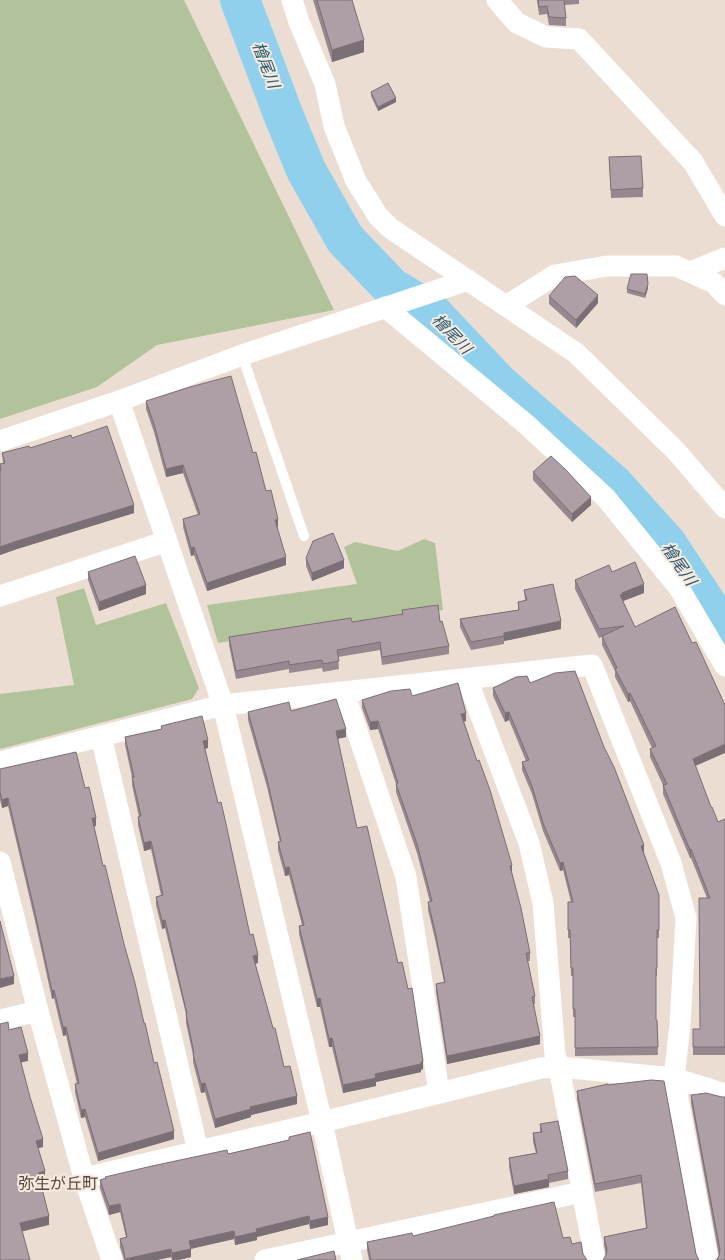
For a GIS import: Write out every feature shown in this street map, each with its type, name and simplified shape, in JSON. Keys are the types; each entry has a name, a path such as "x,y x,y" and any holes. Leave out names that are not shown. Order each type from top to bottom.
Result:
{"street":[{"path":"292,0 299,22 325,84 334,126 356,181 378,216 390,228 576,353 676,451 725,508"},
{"path":"497,0 517,23 546,37 579,39 693,162 725,216"},
{"path":"690,272 725,258"},
{"path":"506,306 555,275 607,266 676,266 714,283 725,295"},
{"path":"0,440 119,401 242,355 468,280"},
{"path":"385,307 526,424 606,498 679,588 725,666"},
{"path":"119,401 223,705 322,1122 350,1251"},
{"path":"0,596 167,541"},
{"path":"0,762 223,705 592,665 670,863 686,918 680,1025 674,1078 708,1260"},
{"path":"467,679 529,843 543,903 555,1055 559,1067 595,1260"},
{"path":"344,692 406,877 439,1092"},
{"path":"101,736 198,1151"},
{"path":"0,862 4,891 84,1178 112,1260"},
{"path":"0,1020 38,1011"},
{"path":"84,1178 322,1122 541,1068 559,1067 674,1078 725,1094"},
{"path":"265,1260 350,1251 582,1192"}],"lane":[{"path":"242,355 304,536"}],"green space":[{"path":"0,0 184,0 334,310 157,345 97,387 0,419"},
{"path":"424,539 435,543 443,610 218,643 207,605 357,584 344,547 355,542 398,551"},
{"path":"84,588 96,625 166,603 199,688 192,699 0,749 0,694 74,685 56,597"}],"building":[{"path":"317,0 352,0 364,40 332,50"},
{"path":"538,0 564,0 566,18 549,17 547,6 539,7"},
{"path":"388,83 396,98 378,107 371,92"},
{"path":"641,156 643,188 611,190 609,157"},
{"path":"631,274 647,274 648,284 645,294 627,289"},
{"path":"575,276 598,295 576,320 549,296 565,277"},
{"path":"231,376 253,453 256,452 266,491 271,490 278,519 275,520 286,557 207,583 194,547 191,548 183,519 200,514 183,465 166,469 146,401"},
{"path":"107,426 134,505 0,547 0,464 5,463 2,453 29,446 30,448 71,435 72,438"},
{"path":"551,456 591,497 572,514 533,472"},
{"path":"333,533 344,560 312,573 306,558 313,541"},
{"path":"135,556 146,585 99,602 88,572"},
{"path":"635,562 644,584 620,595 635,627 675,607 692,643 696,642 725,705 725,744 693,759 718,822 725,819 725,1047 693,1047 693,1029 700,1029 699,898 710,898 691,849 690,850 663,785 667,784 650,749 656,746 630,693 628,694 615,669 617,668 602,636 624,626 599,629 575,580 609,565 612,572"},
{"path":"553,584 561,621 504,633 504,636 471,642 460,619 519,610 518,602 527,600 524,590"},
{"path":"438,605 440,622 442,621 449,646 382,657 380,642 337,650 339,661 323,664 322,660 289,665 289,661 236,671 229,637 351,618 352,622 403,614 402,610"},
{"path":"575,671 644,845 641,846 659,895 659,930 657,930 656,968 656,1020 658,1047 575,1048 573,968 571,968 570,930 568,930 568,902 573,902 563,862 560,863 543,823 532,786 522,762 529,760 509,712 505,713 493,688 516,677 527,676 530,683 555,673"},
{"path":"458,683 466,713 461,714 477,761 479,760 490,790 512,865 510,866 521,908 530,953 526,953 535,996 532,997 540,1036 447,1056 436,984 445,982 428,902 432,901 417,844 396,784 398,783 378,721 370,722 362,700 391,691 410,689 412,696"},
{"path":"336,699 346,729 336,731 357,828 367,826 398,963 402,962 408,989 412,988 423,1061 421,1064 375,1074 376,1078 343,1085 332,1038 329,1039 320,998 317,999 299,926 304,925 289,867 285,868 278,842 281,841 267,779 248,712 289,702 291,711"},
{"path":"202,716 208,740 203,741 218,803 221,802 250,935 253,934 258,955 253,956 273,1028 275,1028 284,1067 290,1066 297,1096 250,1107 251,1109 215,1119 205,1083 201,1084 193,1054 187,1014 165,920 162,921 156,897 163,895 151,841 144,843 138,817 141,816 125,737 162,729 161,726"},
{"path":"76,752 85,788 89,787 96,818 92,818 103,866 105,865 154,1063 157,1062 174,1131 98,1153 85,1109 81,1110 75,1084 79,1083 66,1027 63,1027 54,990 52,991 8,798 2,800 0,792 0,769"},
{"path":"0,921 14,976 0,979"},
{"path":"8,1022 9,1030 21,1027 28,1053 19,1055 43,1139 36,1141 45,1171 38,1173 49,1216 20,1223 30,1260 0,1260 0,1024"},
{"path":"651,1080 664,1081 696,1254 699,1260 603,1260 607,1250 604,1237 647,1228 641,1175 595,1184 577,1091 608,1084"},
{"path":"706,1093 725,1097 725,1260 716,1260 719,1256 720,1250 691,1095"},
{"path":"558,1121 568,1171 548,1175 549,1179 514,1186 509,1158 537,1153 533,1133 542,1132 540,1124"},
{"path":"310,1132 328,1217 310,1221 309,1216 256,1229 257,1232 235,1237 234,1231 189,1241 191,1249 172,1253 171,1249 125,1259 120,1239 127,1237 120,1204 109,1206 100,1180 106,1178 105,1177 227,1150 228,1154 289,1140 289,1137"},
{"path":"554,1202 563,1238 570,1237 572,1244 581,1242 583,1254 587,1260 371,1260 367,1242 412,1233 413,1236 494,1215"},
{"path":"334,1251 336,1260 297,1260"}],"waterway":[{"name":"檜尾川","path":"240,0 306,170 345,239 391,287 430,311 499,384 613,484 667,544 725,632"}],"district":[{"name":"弥生が丘町","path":"58,1183"}]}
